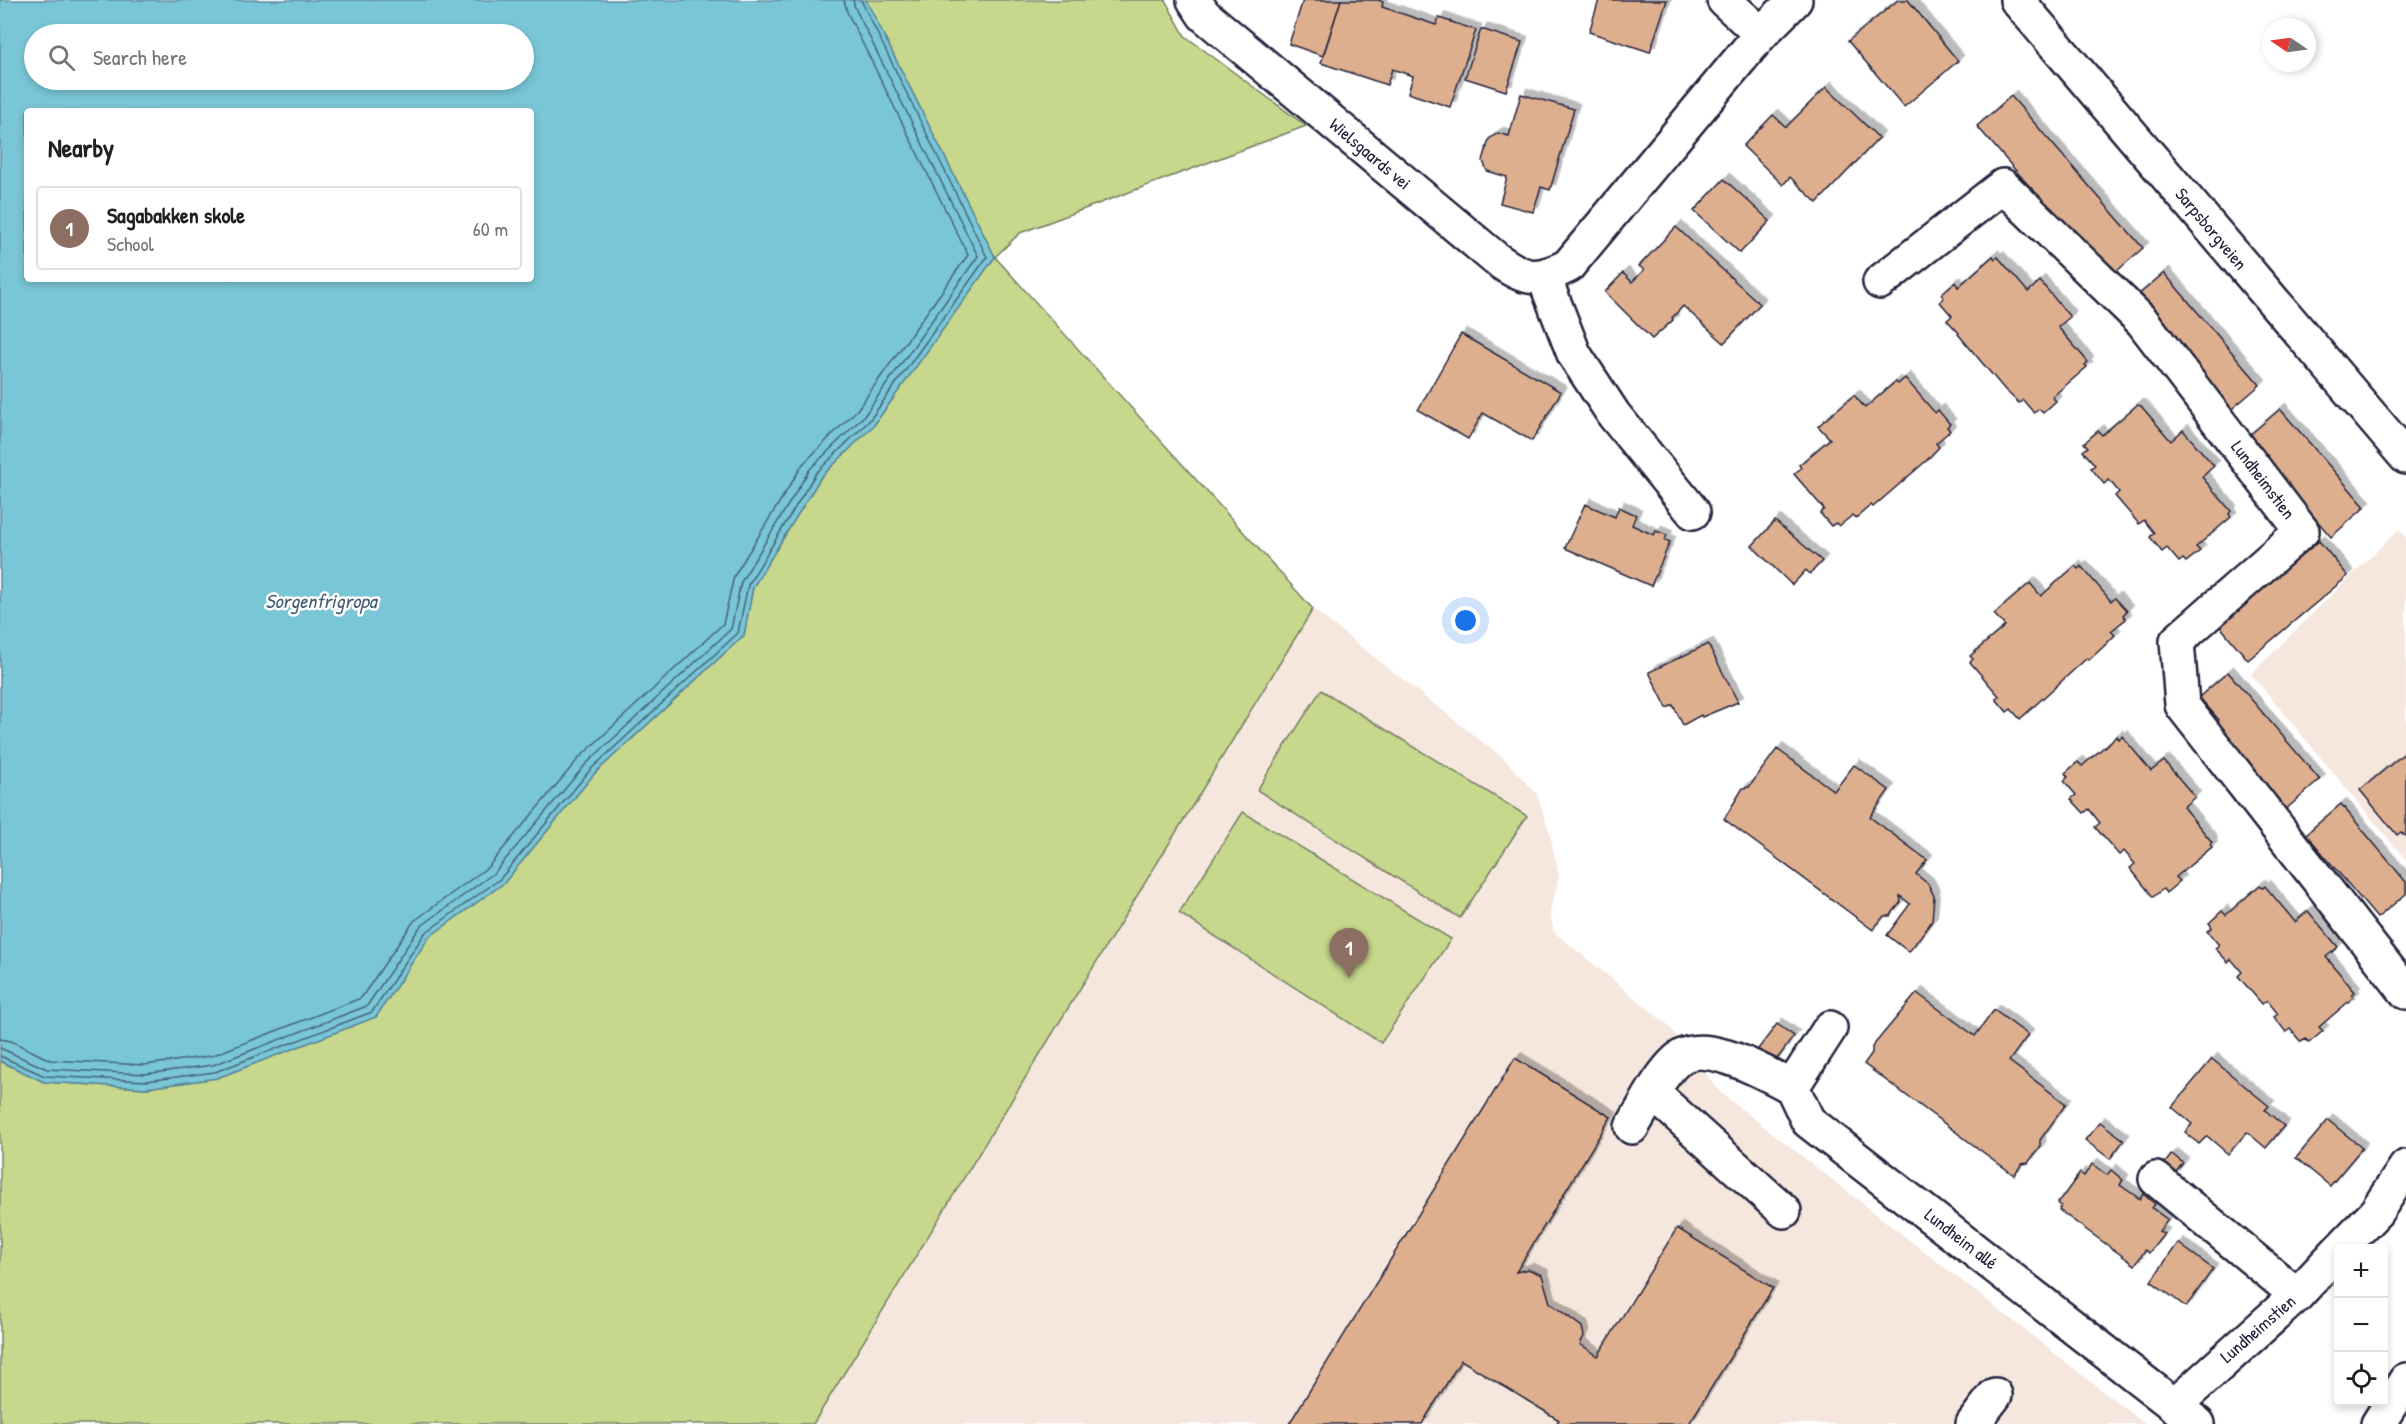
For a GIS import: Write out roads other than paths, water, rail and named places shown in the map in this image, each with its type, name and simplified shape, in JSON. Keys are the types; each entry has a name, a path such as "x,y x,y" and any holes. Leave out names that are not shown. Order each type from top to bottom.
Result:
{"main road":[{"path":"1724,0 1761,34"},
{"path":"1693,512 1614,415 1574,354 1544,277 1568,266 1761,34 1795,0"},
{"name":"Sarpsborgveien","path":"2017,0 2406,457"},
{"name":"Wielsgaards vei","path":"1199,7 1496,260 1518,274 1544,277"},
{"name":"Lundheimstien","path":"1880,282 2004,186 2142,321 2302,531 2177,641 2182,705 2406,992"},
{"path":"1632,1126 1677,1059 1703,1051 1738,1061 1792,1087 1830,1028"},
{"name":"Lundheim allé","path":"1792,1087 1808,1121 2186,1415"},
{"path":"1653,1093 1784,1211"},
{"name":"Lundheimstien","path":"2346,1244 2376,1212 2406,1167"},
{"path":"2156,1179 2297,1295"},
{"name":"Lundheimstien","path":"2186,1415 2334,1256"},
{"path":"2378,1424 2406,1380"},
{"path":"1972,1424 1995,1395"}],"water":[{"name":"Sorgenfrigropa","path":"0,0 866,0 995,257 874,425 821,477 753,587 744,635 595,773 504,883 429,937 376,1017 217,1078 146,1088 44,1082 0,1061"}],"place":[{"name":"Sagabakken skole","path":"1349,978"}]}
